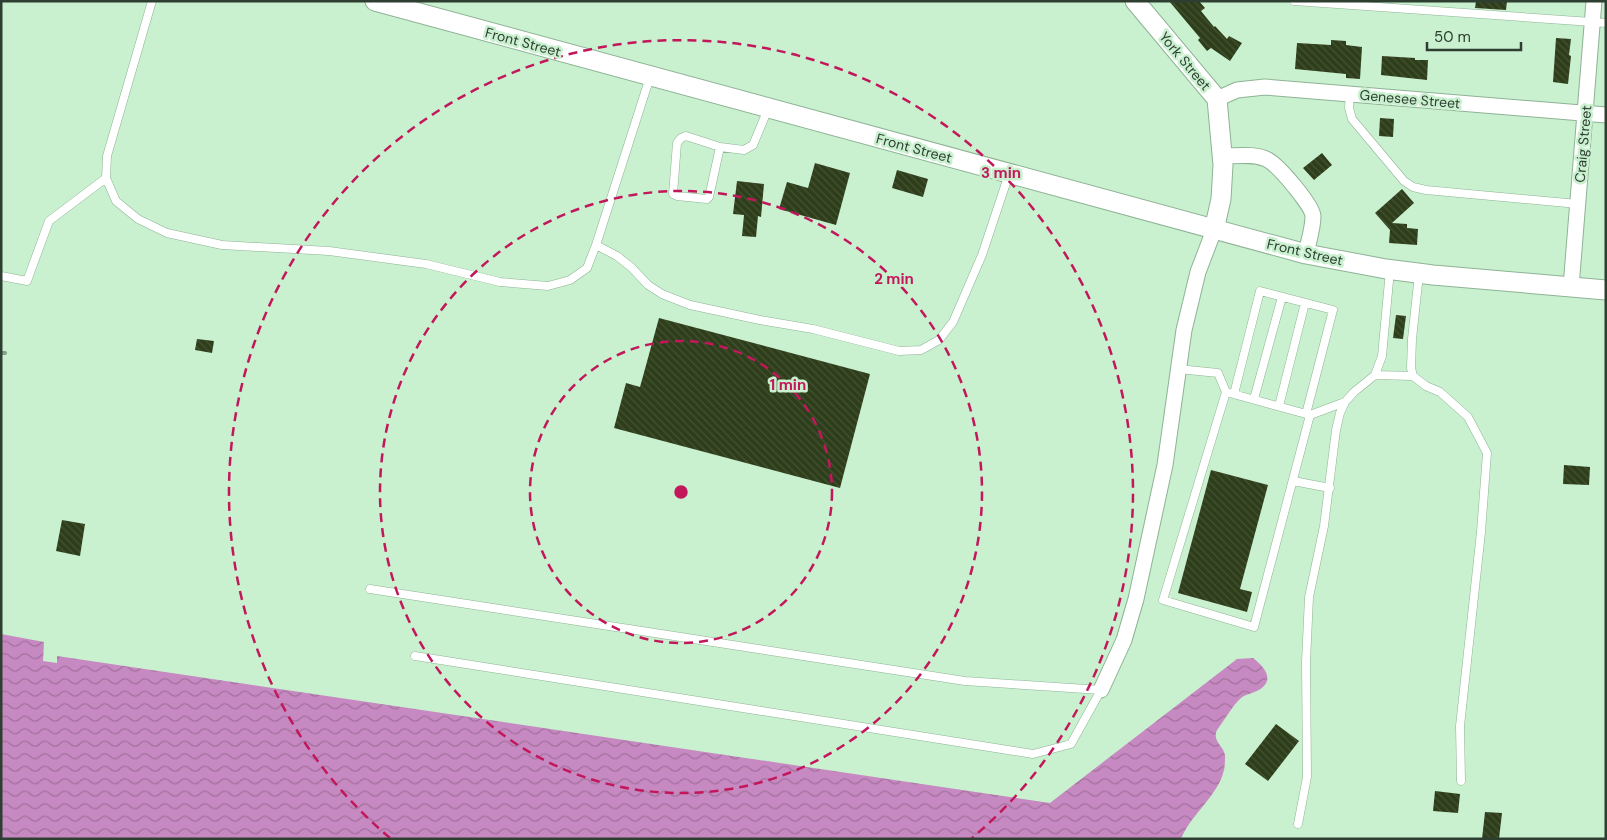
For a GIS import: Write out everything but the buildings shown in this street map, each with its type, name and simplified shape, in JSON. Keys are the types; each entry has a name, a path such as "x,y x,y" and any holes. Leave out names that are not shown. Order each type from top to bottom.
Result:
{"street":[{"name":"Front Street","path":"375,1 1306,254 1390,270 1606,290"},
{"name":"York Street","path":"1135,1 1217,99 1222,156 1221,199 1214,230"},
{"name":"Craig Street","path":"1571,287 1585,113 1599,23 1594,1"},
{"name":"Genesee Street","path":"1217,99 1237,90 1265,87 1606,115"},
{"path":"1222,156 1254,156 1268,159 1277,167 1309,205 1313,215 1306,254"},
{"path":"1101,690 1124,640 1136,600 1165,465 1184,330 1198,272 1214,230"}],"lane":[{"path":"152,1 107,156 106,178 116,201 138,219 166,233 222,245 329,252 426,264 500,282 548,286 570,280 586,268 596,245 650,77"},
{"path":"1294,1 1599,23"},
{"path":"1350,94 1349,108 1352,119 1404,181 1413,187 1426,190 1578,204"},
{"path":"720,147 710,197 707,199 673,194 677,143 681,138 686,136 720,147 744,150 753,145 768,109"},
{"path":"596,245 617,256 631,267 648,285 662,294 690,305 813,329 899,351 921,350 939,340 954,322 982,255 1009,174"},
{"path":"1,276 28,280 48,221 106,178"},
{"path":"1298,824 1307,777 1306,662 1309,597 1324,526 1336,430 1345,402 1375,375 1382,356 1390,270"},
{"path":"1413,376 1411,368 1412,340 1419,273"},
{"path":"1260,291 1305,303 1333,310 1293,481 1254,627 1163,600 1230,393 1260,291"},
{"path":"1254,399 1282,297"},
{"path":"1279,406 1305,303"},
{"path":"1178,369 1218,373 1230,393 1308,415 1345,402"},
{"path":"1375,375 1413,376 1426,386 1440,392 1468,416 1487,453 1481,532 1460,726 1461,781"},
{"path":"1293,481 1330,488"},
{"path":"370,589 965,681 1101,690 1071,744 1033,754 415,656"}],"water":[{"path":"1,634 44,642 43,661 57,663 57,656 1050,803 1237,659 1253,658 1266,671 1267,679 1261,689 1243,696 1238,701 1217,730 1216,737 1225,755 1224,770 1216,788 1191,821 1181,839 1,839"}]}
